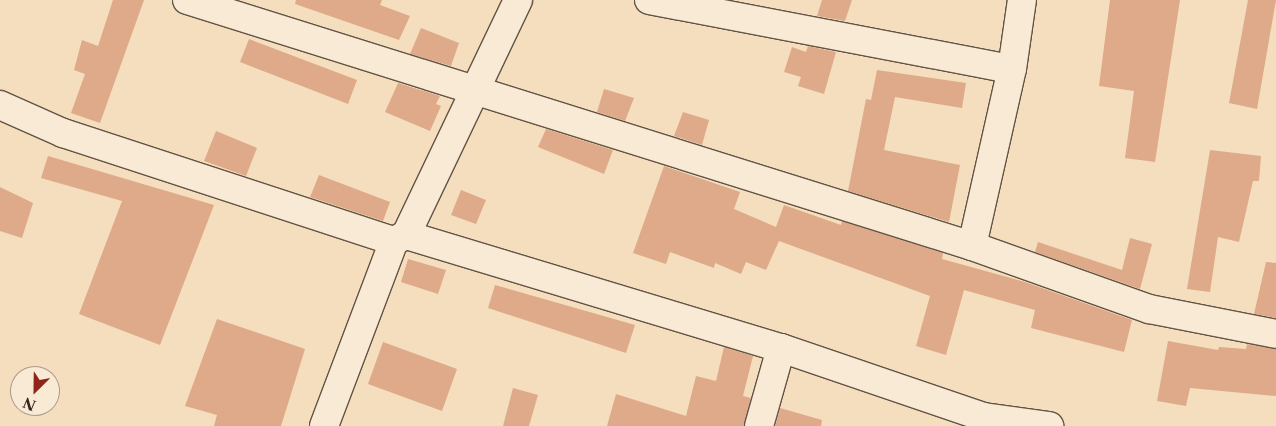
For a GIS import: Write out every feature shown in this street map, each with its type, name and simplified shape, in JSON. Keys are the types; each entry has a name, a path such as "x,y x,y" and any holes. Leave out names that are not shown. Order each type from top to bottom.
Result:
{"street":[{"path":"187,0 972,246 1149,309 1276,334"},
{"path":"324,426 400,238 518,0"},
{"path":"649,0 1012,69"},
{"path":"972,246 1012,69 1022,0"},
{"path":"0,105 63,133 400,238 781,348 982,421 1049,426"},
{"path":"759,426 781,348"}],"building":[{"path":"113,0 144,0 100,123 71,113 85,74 74,70 82,40 98,46"},
{"path":"296,0 382,0 380,5 410,16 399,40 295,4"},
{"path":"822,0 852,0 845,21 817,16"},
{"path":"1110,0 1180,0 1155,162 1125,158 1134,91 1099,86"},
{"path":"1248,0 1276,0 1257,109 1229,103"},
{"path":"421,28 459,43 451,66 410,54"},
{"path":"249,39 357,80 348,104 240,62"},
{"path":"808,46 836,52 824,94 798,86 801,77 784,72 792,47 806,52"},
{"path":"877,70 966,83 962,108 895,97 884,150 960,165 949,222 848,191 866,99 871,100"},
{"path":"398,83 440,96 436,104 441,106 430,131 385,112"},
{"path":"604,89 634,98 625,121 597,112"},
{"path":"683,112 709,120 702,145 674,136"},
{"path":"546,129 613,150 604,174 538,147"},
{"path":"216,131 257,148 246,176 204,161"},
{"path":"1210,150 1261,156 1259,181 1253,181 1239,242 1218,237 1210,292 1187,289"},
{"path":"48,156 214,205 160,345 79,314 122,201 41,178"},
{"path":"664,166 740,192 734,209 776,227 784,205 841,225 842,221 943,253 942,259 1025,282 1132,320 1124,352 1031,328 1035,310 964,290 946,355 916,346 930,296 779,241 766,270 746,262 741,274 715,263 714,268 670,252 666,264 633,253"},
{"path":"319,175 390,202 383,221 310,197"},
{"path":"0,187 33,203 22,238 0,231"},
{"path":"461,190 486,200 476,224 451,215"},
{"path":"1130,238 1152,244 1140,289 1035,252 1038,242 1122,270"},
{"path":"408,259 446,270 438,294 401,282"},
{"path":"1266,262 1276,263 1276,318 1254,314"},
{"path":"495,285 635,325 626,353 488,308"},
{"path":"217,319 305,349 281,426 214,426 217,415 185,406"},
{"path":"1168,341 1218,350 1219,347 1246,349 1247,344 1276,349 1276,396 1190,388 1186,406 1157,401"},
{"path":"383,342 457,369 442,411 368,384"},
{"path":"724,347 753,356 743,396 751,398 744,426 607,426 616,394 686,416 696,376 716,381"},
{"path":"513,388 538,395 529,426 503,426"},
{"path":"780,408 822,420 821,426 775,426"}]}
